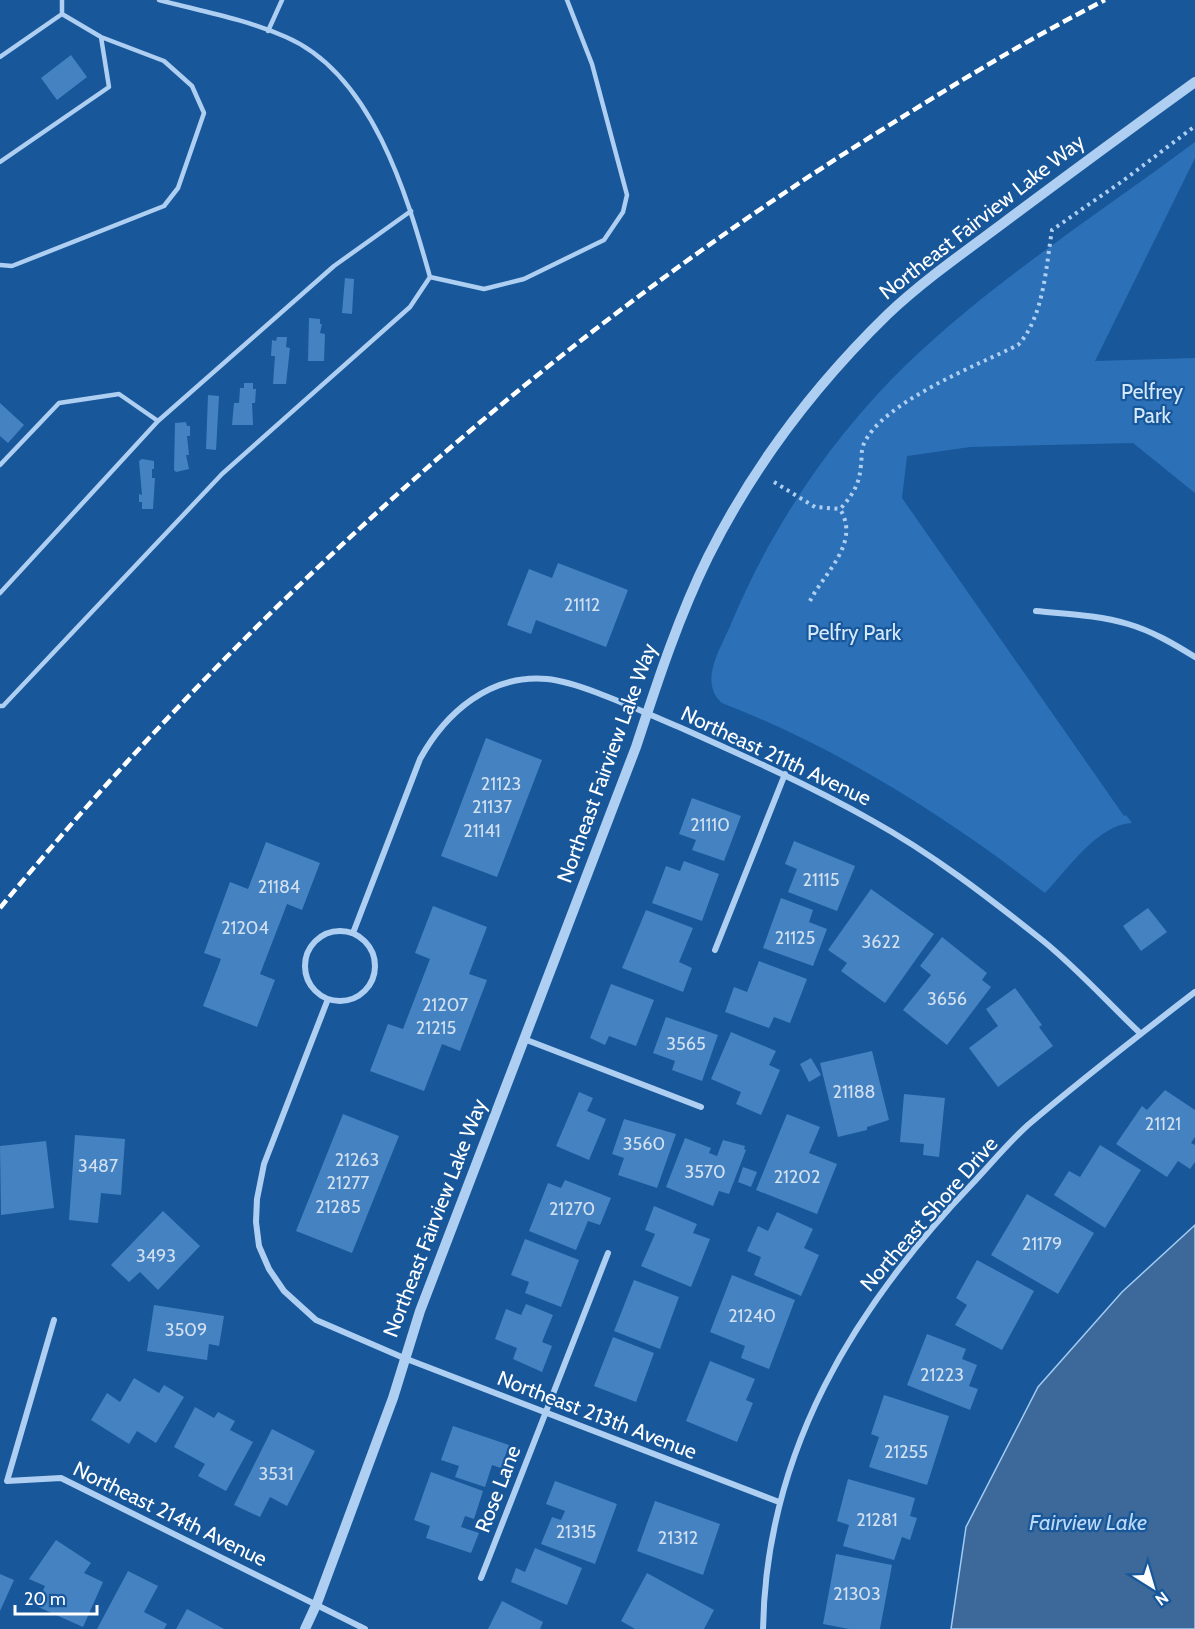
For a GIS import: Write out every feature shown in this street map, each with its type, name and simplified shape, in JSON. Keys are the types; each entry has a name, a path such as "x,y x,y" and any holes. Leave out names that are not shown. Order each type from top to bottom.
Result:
{"street":[{"name":"Northeast Fairview Lake Way","path":"305,1629 317,1603 393,1398 404,1358 647,714 664,662 709,556 758,472 830,377 898,306 952,261 1195,82"},
{"path":"1036,610 1090,616 1128,624 1159,636 1195,657"},
{"name":"Northeast 211th Avenue","path":"353,933 420,759 434,734 453,712 490,689 522,680 547,679 570,684 647,714 785,774 873,821 966,882 1044,941 1141,1034"},
{"path":"715,950 785,774"},
{"path":"335,931 353,933 367,942 373,953 375,966 371,981 359,995 343,1001 328,999 312,987 306,975 305,960 311,946 322,936 335,931"},
{"name":"Northeast Shore Drive","path":"763,1629 763,1607 779,1502 800,1435 828,1377 873,1303 953,1204 1026,1127 1195,992"},
{"name":"Northeast 213th Avenue","path":"328,999 260,1179 256,1222 260,1246 269,1269 300,1308 316,1320 404,1358 779,1502"},
{"path":"524,1039 700,1107"},
{"name":"Rose Lane","path":"481,1578 608,1253"},
{"name":"Northeast 214th Avenue","path":"54,1320 7,1481 61,1478 317,1603 365,1629"}],"lane":[{"path":"62,0 62,14"},
{"path":"0,706 3,706 222,474 410,307 430,276 411,211 389,153 369,117 337,74 314,52 268,31 246,22 159,0"},
{"path":"268,31 282,0"},
{"path":"430,276 484,289 524,279 604,240 622,212 627,195 592,64 567,0"},
{"path":"0,265 12,266 164,207 178,188 204,113 192,86 164,61 101,37 62,14"},
{"path":"0,57 62,14"},
{"path":"0,162 109,87 101,37"},
{"path":"0,593 158,421 334,266 411,211"},
{"path":"0,465 59,403 119,394 158,421"}],"path":[{"path":"840,509 851,497 860,479 862,447 874,429 897,406 1018,345 1027,336 1039,303 1052,230 1124,180 1195,126"},
{"path":"758,472 815,507 840,509"},
{"path":"810,601 819,582 843,549 848,530 846,518 840,509"}],"green space":[{"name":"Pelfry Park","path":"1195,142 1195,158 1095,361 1195,358 1195,493 1133,443 970,447 907,456 902,498 1124,816 1126,815 1132,823 1119,825 1095,840 1045,893 969,837 891,786 808,741 722,703 715,695 712,675 717,654 747,588 785,518 829,452 880,391 941,333 1011,276"}],"water":[{"name":"Fairview Lake","path":"1195,1225 1195,1629 951,1629 966,1527 1038,1387 1122,1292"}],"building":[{"path":"71,55 87,77 57,100 41,78"},
{"path":"345,278 354,279 352,314 342,313"},
{"path":"309,318 320,319 320,324 322,324 320,333 325,334 324,361 308,361"},
{"path":"277,337 287,337 286,347 290,348 286,384 273,384 275,356 271,356 272,340 276,341"},
{"path":"244,383 253,383 253,389 256,389 255,403 252,403 253,425 232,425 234,403 239,403 240,388 244,388"},
{"path":"208,395 219,396 216,450 206,449"},
{"path":"0,403 24,425 8,443 0,436"},
{"path":"186,422 187,426 190,426 190,436 187,436 189,455 186,455 189,469 176,472 174,470 175,423"},
{"path":"142,459 154,461 154,469 152,469 152,478 155,478 153,509 142,509 142,502 139,502 139,494 142,495 139,461"},
{"path":"558,563 628,590 606,647 536,620 531,634 507,625 529,569 552,578"},
{"path":"486,738 542,760 497,877 441,856"},
{"path":"692,798 741,816 724,861 692,850 696,840 679,834"},
{"path":"794,841 855,866 837,911 788,892 797,869 785,864"},
{"path":"266,842 320,863 302,910 287,904 260,974 275,980 257,1027 203,1006 221,959 204,953 230,882 248,889"},
{"path":"684,861 719,874 702,921 652,903 666,866 680,871"},
{"path":"871,889 934,934 885,1003 841,971 847,963 828,950"},
{"path":"781,898 813,910 809,922 827,929 813,966 763,948"},
{"path":"433,906 487,927 469,974 487,980 460,1051 442,1044 424,1091 370,1071 388,1024 403,1029 430,959 415,953"},
{"path":"1148,908 1167,932 1141,951 1123,926"},
{"path":"646,910 693,928 679,962 692,968 683,992 622,968"},
{"path":"942,937 987,973 982,980 991,987 947,1045 903,1010 931,975 920,966"},
{"path":"759,961 807,979 790,1023 774,1017 769,1028 725,1012 734,987 747,992"},
{"path":"611,984 654,1000 636,1046 609,1036 605,1045 590,1038"},
{"path":"1015,988 1042,1025 1039,1027 1053,1046 998,1087 969,1048 998,1026 986,1009"},
{"path":"666,1017 718,1035 702,1081 672,1070 675,1061 653,1053"},
{"path":"731,1032 776,1051 769,1065 780,1070 761,1115 736,1104 741,1092 711,1079"},
{"path":"872,1051 889,1120 867,1127 867,1130 838,1137 820,1063"},
{"path":"811,1058 821,1075 809,1082 800,1064"},
{"path":"1165,1090 1195,1110 1195,1137 1191,1143 1195,1145 1195,1162 1190,1169 1178,1161 1167,1177 1116,1144 1142,1106 1147,1110"},
{"path":"579,1092 593,1098 587,1111 606,1119 589,1160 556,1146"},
{"path":"904,1094 945,1098 939,1157 923,1155 924,1144 900,1142"},
{"path":"343,1114 399,1136 352,1253 296,1231"},
{"path":"787,1114 820,1127 809,1153 837,1164 817,1214 756,1190"},
{"path":"624,1119 676,1134 657,1188 618,1175 624,1158 612,1154"},
{"path":"75,1135 125,1139 121,1195 101,1193 98,1223 69,1220"},
{"path":"685,1138 711,1148 709,1153 717,1156 723,1140 745,1146 746,1150 729,1194 719,1191 713,1206 666,1187"},
{"path":"46,1141 54,1208 1,1215 0,1146"},
{"path":"1100,1145 1141,1170 1105,1228 1054,1195 1069,1171 1080,1177"},
{"path":"743,1167 757,1172 751,1187 738,1182"},
{"path":"565,1180 611,1198 600,1225 588,1221 576,1250 529,1231 548,1183 561,1188"},
{"path":"1027,1194 1094,1233 1058,1294 991,1255"},
{"path":"654,1206 697,1224 693,1233 710,1239 691,1287 641,1266 655,1234 645,1230"},
{"path":"163,1211 200,1246 158,1290 140,1272 129,1282 111,1265"},
{"path":"777,1212 813,1229 804,1248 819,1255 801,1296 754,1275 761,1257 747,1251 758,1226 768,1231"},
{"path":"525,1239 579,1260 561,1307 525,1293 529,1282 511,1275"},
{"path":"977,1260 1034,1291 1002,1350 955,1325 967,1305 956,1298"},
{"path":"732,1275 795,1300 769,1369 741,1358 745,1346 710,1332"},
{"path":"634,1280 679,1297 660,1349 614,1331"},
{"path":"526,1304 553,1315 542,1342 552,1346 542,1372 513,1359 517,1348 495,1339 506,1309 521,1315"},
{"path":"154,1305 224,1316 219,1346 209,1344 207,1360 147,1351"},
{"path":"927,1334 966,1349 962,1359 977,1365 969,1386 978,1389 970,1410 907,1385"},
{"path":"613,1337 654,1353 636,1402 594,1386"},
{"path":"710,1361 755,1379 746,1400 753,1403 737,1442 686,1421"},
{"path":"134,1378 159,1393 164,1385 184,1397 156,1443 137,1431 129,1444 91,1420 107,1393 120,1402"},
{"path":"884,1395 949,1416 927,1485 869,1467 879,1437 871,1434"},
{"path":"195,1407 214,1418 218,1412 235,1421 230,1430 253,1442 226,1491 198,1476 205,1464 174,1447"},
{"path":"453,1426 509,1445 501,1468 492,1465 485,1487 455,1477 459,1466 441,1460"},
{"path":"272,1429 315,1451 287,1506 270,1497 260,1517 234,1505"},
{"path":"431,1472 483,1491 474,1519 465,1516 461,1527 479,1533 471,1553 426,1538 430,1526 414,1520"},
{"path":"848,1479 915,1498 910,1516 917,1518 910,1540 902,1537 894,1560 843,1546 849,1525 837,1521"},
{"path":"555,1481 617,1504 595,1564 541,1544 552,1517 561,1520 565,1511 546,1504"},
{"path":"655,1501 720,1524 703,1575 637,1551"},
{"path":"56,1540 91,1563 84,1573 103,1582 83,1627 36,1606 45,1586 29,1579"},
{"path":"535,1548 582,1568 567,1605 511,1582 516,1568 525,1572"},
{"path":"836,1554 892,1565 880,1629 849,1629 823,1624"},
{"path":"128,1571 158,1586 144,1612 167,1624 164,1629 97,1629"},
{"path":"647,1573 714,1610 704,1629 635,1629 621,1621"},
{"path":"0,1574 14,1580 0,1611"},
{"path":"502,1601 543,1622 540,1629 488,1629"},
{"path":"187,1609 224,1629 176,1629"}],"railway":[{"path":"0,908 96,796 196,688 300,584 408,484 521,389 636,298 756,212 963,80 1048,30 1105,0"}],"park label":[{"name":"Pelfrey Park","path":"1152,404"}]}
